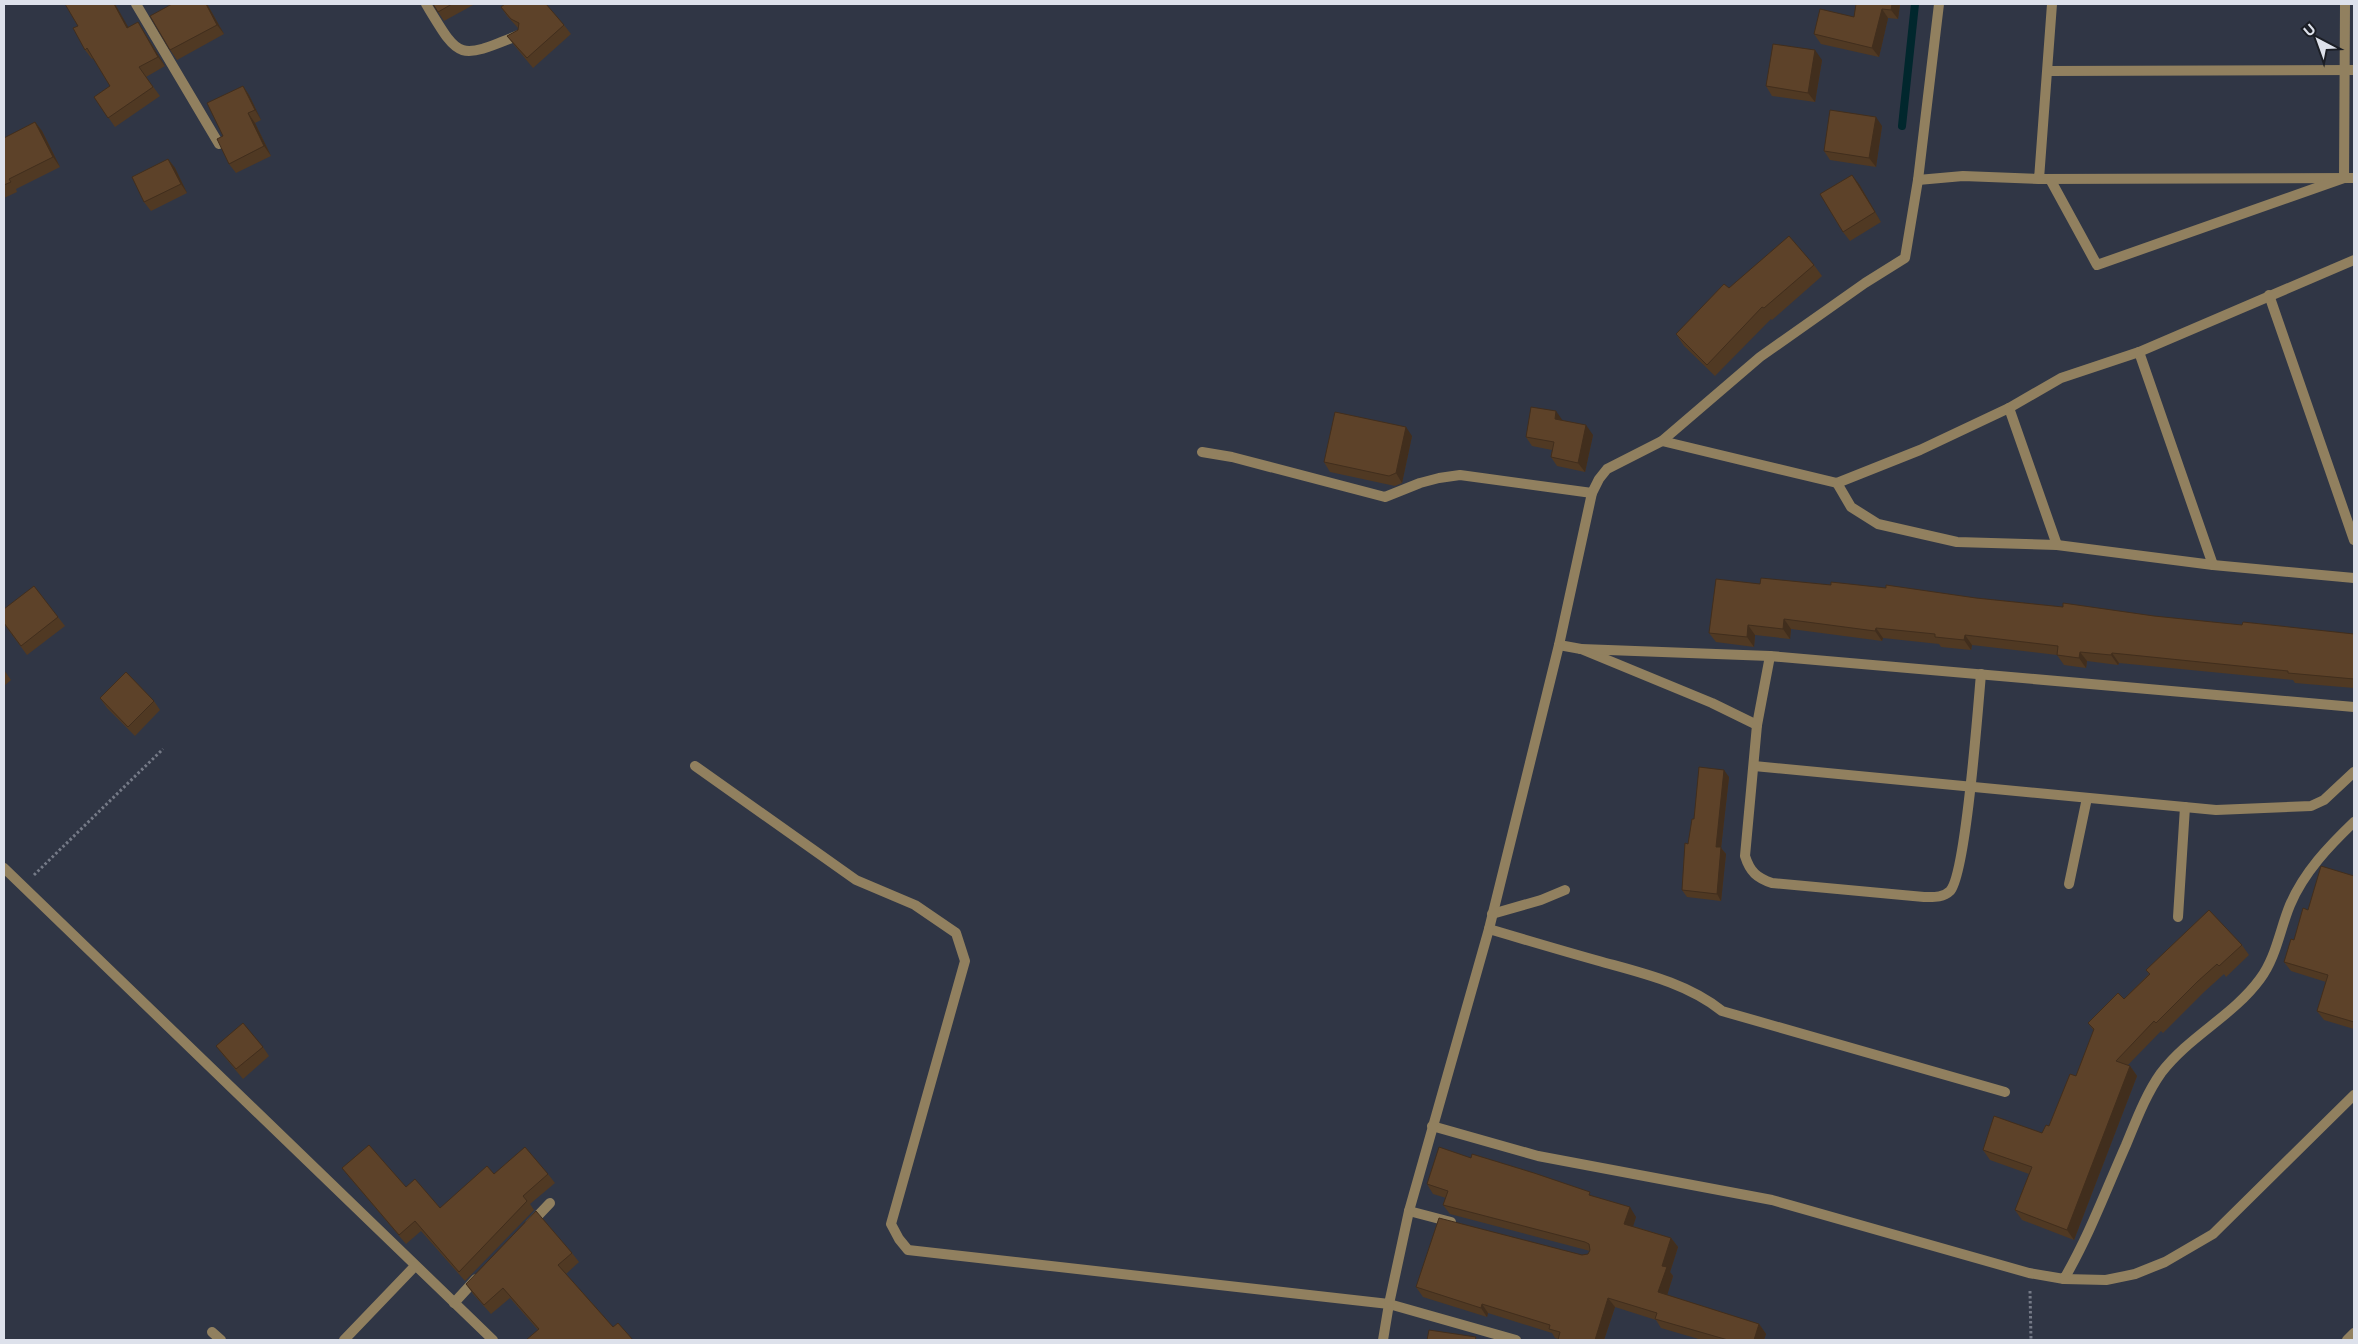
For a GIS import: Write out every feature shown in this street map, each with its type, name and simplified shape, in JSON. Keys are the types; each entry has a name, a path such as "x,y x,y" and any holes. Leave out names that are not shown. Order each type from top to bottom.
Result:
{"street":[{"path":"136,4 219,144"},
{"path":"426,4 449,42 463,50 477,52 519,35"},
{"path":"1384,1340 1389,1304 1409,1211 1489,929 1559,645 1592,493 1598,479 1607,469 1662,441 1760,357 1865,283 1905,258 1918,180 1939,4"},
{"path":"2038,179 2052,4"},
{"path":"2345,4 2350,70 2349,178"},
{"path":"2048,71 2350,70"},
{"path":"1918,180 1963,176 2038,179 2349,178"},
{"path":"2050,179 2096,265 2349,178"},
{"path":"1662,441 1837,483 1920,450 2009,408 2061,378 2139,352 2354,260"},
{"path":"2269,295 2354,540"},
{"path":"2139,352 2213,565"},
{"path":"2009,408 2057,545"},
{"path":"1202,452 1385,497 1429,480 1460,475 1592,493"},
{"path":"1837,483 1851,506 1878,524 1957,542 2057,545 2213,565 2354,578"},
{"path":"1559,645 1581,649 1770,656 2354,707"},
{"path":"1581,649 1712,703 1757,725"},
{"path":"1770,656 1757,725 1745,856 1749,868 1758,879 1772,884 1924,897 1943,895 1950,891 1957,877 1971,788 1981,674"},
{"path":"695,766 856,880 915,905 956,933 965,961 891,1224 899,1240 908,1250 1389,1304 1516,1340"},
{"path":"1754,766 2216,810 2311,806 2324,800 2354,772"},
{"path":"2069,884 2086,798"},
{"path":"2178,917 2184,808"},
{"path":"2064,1279 2082,1246 2138,1117 2161,1073 2200,1033 2243,998 2261,978 2295,896 2319,856 2354,822"},
{"path":"4,868 493,1340"},
{"path":"1492,914 1542,900 1565,890"},
{"path":"1489,929 1641,972 1702,995 1722,1011 2005,1092"},
{"path":"1432,1126 1538,1156 1772,1200 2029,1273 2064,1279 2106,1280 2135,1274 2165,1262 2213,1234 2354,1097"},
{"path":"522,1231 550,1203"},
{"path":"1409,1211 1466,1226"},
{"path":"344,1340 416,1266"},
{"path":"454,1303 481,1274"},
{"path":"212,1332 221,1340"},
{"path":"2347,1340 2354,1333"}],"path":[{"path":"23,886 163,750"},
{"path":"2029,1273 2031,1340"}],"building":[{"path":"65,4 114,4 127,28 138,22 158,57 139,67 153,87 108,118 94,97 110,86 87,48 85,50 73,28 78,26"},
{"path":"172,4 206,4 217,25 170,50 150,16"},
{"path":"433,4 452,4 438,12"},
{"path":"505,4 546,4 564,25 527,58 507,36 518,30 519,23 511,19 501,7"},
{"path":"1856,4 1892,4 1891,10 1882,9 1872,48 1814,34 1820,9 1854,17"},
{"path":"1773,44 1815,50 1808,93 1766,86"},
{"path":"243,86 255,110 248,113 264,146 229,164 217,139 223,136 207,103"},
{"path":"1830,110 1876,117 1869,158 1824,151"},
{"path":"35,122 53,157 9,179 11,182 4,185 4,138"},
{"path":"168,159 181,184 144,202 132,177"},
{"path":"1852,175 1875,212 1843,232 1820,194"},
{"path":"1789,236 1814,265 1764,308 1762,307 1707,365 1676,334 1724,284 1729,288"},
{"path":"1531,407 1556,411 1555,419 1586,425 1578,463 1551,457 1554,442 1526,437"},
{"path":"1335,412 1406,427 1396,473 1389,476 1324,462"},
{"path":"1761,578 1831,585 1831,582 1886,588 1886,585 1976,598 2063,607 2063,603 2154,616 2242,625 2243,622 2354,634 2354,679 2112,653 2111,655 2080,652 2079,658 2057,655 2058,646 1965,635 1964,640 1935,637 1935,634 1876,628 1875,631 1784,619 1783,629 1748,625 1747,637 1709,633 1716,579 1760,584"},
{"path":"34,586 58,617 21,646 4,623 4,609"},
{"path":"126,672 154,701 128,727 100,698"},
{"path":"1699,767 1724,770 1716,847 1721,847 1717,894 1682,890 1685,843 1688,844 1692,819 1694,819"},
{"path":"2321,866 2354,876 2354,1022 2317,1011 2328,975 2284,962 2291,939 2294,940 2303,908 2308,910"},
{"path":"2209,910 2242,945 2219,966 2217,964 2197,982 2156,1023 2154,1021 2116,1061 2130,1066 2067,1230 2015,1210 2032,1167 1983,1150 1994,1116 2042,1133 2046,1125 2049,1126 2070,1074 2076,1076 2094,1029 2088,1023 2118,993 2124,999 2150,974 2146,970"},
{"path":"243,1023 263,1047 236,1069 216,1046"},
{"path":"369,1145 406,1187 415,1179 440,1208 487,1166 494,1174 525,1147 548,1174 523,1196 527,1201 459,1272 415,1221 399,1235 342,1168"},
{"path":"1439,1147 1471,1158 1472,1154 1534,1173 1590,1192 1589,1195 1630,1207 1624,1224 1671,1238 1662,1266 1667,1267 1658,1292 1759,1324 1754,1340 1728,1340 1655,1319 1657,1313 1608,1298 1595,1340 1558,1340 1560,1332 1549,1329 1550,1325 1482,1304 1481,1308 1416,1287 1439,1218 1582,1255 1588,1254 1590,1250 1589,1244 1585,1242 1443,1205 1448,1191 1427,1184"},
{"path":"536,1211 572,1253 558,1265 613,1327 618,1323 633,1340 526,1340 539,1329 503,1288 484,1305 466,1284"},
{"path":"1429,1330 1476,1337 1475,1340 1427,1340"}],"waterway":[{"path":"1902,126 1915,4"}]}
